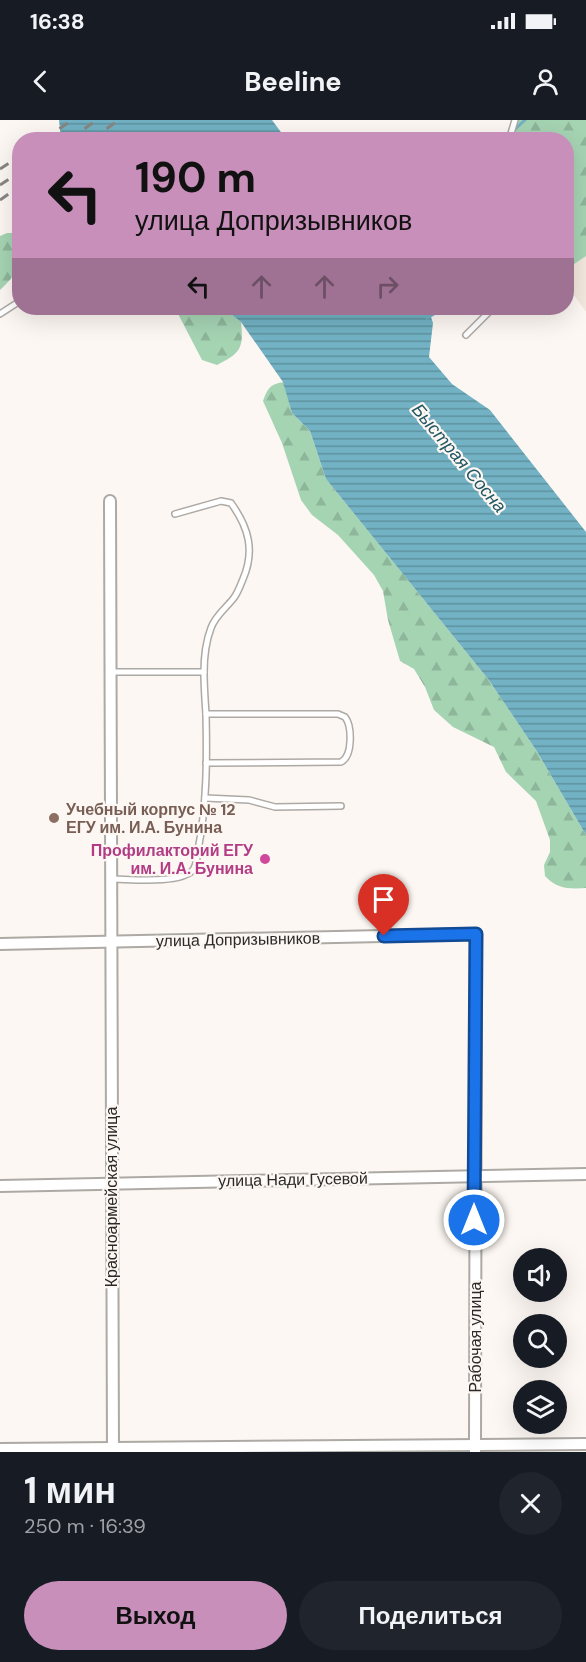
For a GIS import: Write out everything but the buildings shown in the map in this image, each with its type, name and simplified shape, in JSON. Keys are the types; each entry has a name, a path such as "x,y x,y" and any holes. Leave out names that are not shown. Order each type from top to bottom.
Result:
{"street":[{"name":"Красноармейская улица","path":"110,501 113,1450"},
{"name":"улица Допризывников","path":"0,944 476,934"},
{"name":"Рабочая улица","path":"475,1448 476,934"},
{"name":"улица Нади Гусевой","path":"0,1186 586,1174"},
{"path":"0,1449 475,1448 586,1444"}],"lane":[{"path":"466,335 487,315"},
{"path":"110,879 174,878 191,872 195,867 202,832 206,763 204,672 211,627 236,595 249,566 250,544 240,515 231,503 221,501 175,514"},
{"path":"110,672 204,672"},
{"path":"206,714 338,714 347,719 349,726 349,753 346,760 341,762 206,763"},
{"path":"205,798 249,800 275,807 341,806"}],"shaded area":[{"path":"586,256 586,312 574,295 574,264"}],"green space":[{"path":"519,120 586,120 586,256 574,264 574,132 515,132"},
{"path":"12,233 12,277 0,290 0,236"},
{"path":"179,315 232,315 241,322 241,344 231,357 217,365 202,360"},
{"path":"284,382 292,413 310,431 326,479 488,679 536,750 586,835 586,888 564,887 554,884 545,876 544,865 550,852 550,840 536,801 506,772 494,747 453,727 434,710 425,687 414,669 400,661 388,620 383,591 374,575 338,535 312,515 301,500 282,443 263,401 270,387"}],"water":[{"path":"59,120 272,120 281,132 60,132"},
{"name":"Быстрая Сосна","path":"232,315 430,315 433,323 429,357 452,384 490,410 586,532 586,835 536,750 488,679 326,479 310,431 292,413 283,382 241,322"}],"waterway":[{"path":"513,131 525,120"},
{"path":"427,318 432,315"}],"railway":[{"path":"55,132 72,120"},
{"path":"80,132 97,120"},
{"path":"102,132 119,120"},
{"path":"0,169 12,161"},
{"path":"0,185 12,177"},
{"path":"0,200 12,192"}],"place":[{"name":"Учебный корпус № 12 ЕГУ им. И.А. Бунина","path":"54,818"},
{"name":"Профилакторий ЕГУ им. И.А. Бунина","path":"265,859"}],"route":[{"path":"384,936 476,934 474,1220"}]}
